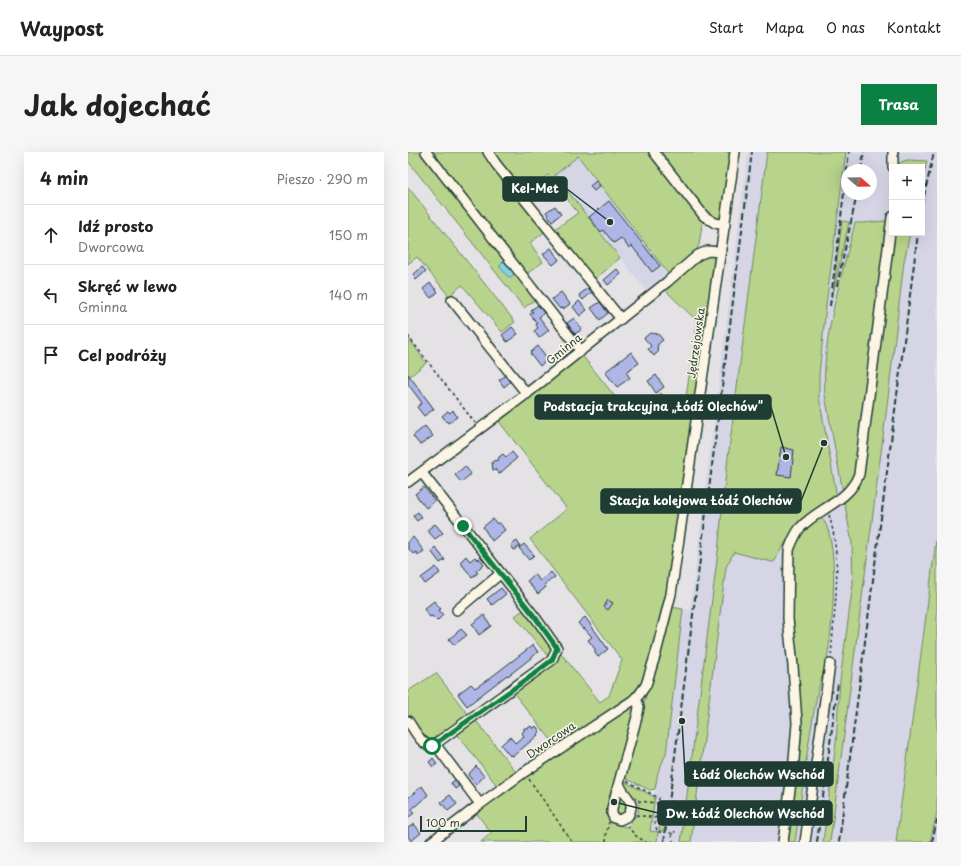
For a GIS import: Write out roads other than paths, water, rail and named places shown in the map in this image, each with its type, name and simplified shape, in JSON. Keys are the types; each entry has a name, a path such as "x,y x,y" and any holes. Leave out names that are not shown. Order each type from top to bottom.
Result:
{"street":[{"path":"426,152 581,350"},
{"path":"488,152 621,320"},
{"path":"654,152 704,216 708,220 725,225"},
{"name":"Jędrzejowska","path":"636,697 642,692 647,681 671,594 735,152"},
{"path":"893,152 893,164"},
{"path":"783,842 794,760 797,723 794,666 788,619 789,550 792,540 801,527 840,499 852,488 859,474 890,236"},
{"name":"Gminna","path":"408,482 527,394 621,320 698,255 708,251 721,252"},
{"path":"452,300 527,394"},
{"path":"408,721 425,744 432,746 530,677 552,660 556,652 556,645 422,473"},
{"path":"457,610 500,574"},
{"path":"805,842 830,664"},
{"path":"620,780 621,789 628,797 631,804 629,814 622,820 616,819 612,814 612,808 638,713 639,707 636,697"},
{"name":"Dworcowa","path":"431,842 524,772 636,697"},
{"path":"436,744 480,804"}],"water":[{"path":"504,261 515,273 511,277 507,276 500,267"}],"railway":[{"path":"664,842 752,152"},
{"path":"830,306 849,152"},
{"path":"862,164 864,152"},
{"path":"923,200 934,152"},
{"path":"837,286 856,200"},
{"path":"839,842 918,236"},
{"path":"817,842 838,683"},
{"path":"932,842 937,820"}],"place":[{"name":"Kel-Met","path":"610,222"},
{"name":"Stacja kolejowa Łódź Olechów","path":"824,443"},
{"name":"Podstacja trakcyjna „Łódź Olechów”","path":"786,457"},
{"name":"Łódź Olechów Wschód","path":"682,721"},
{"name":"Dw. Łódź Olechów Wschód","path":"614,802"}]}
